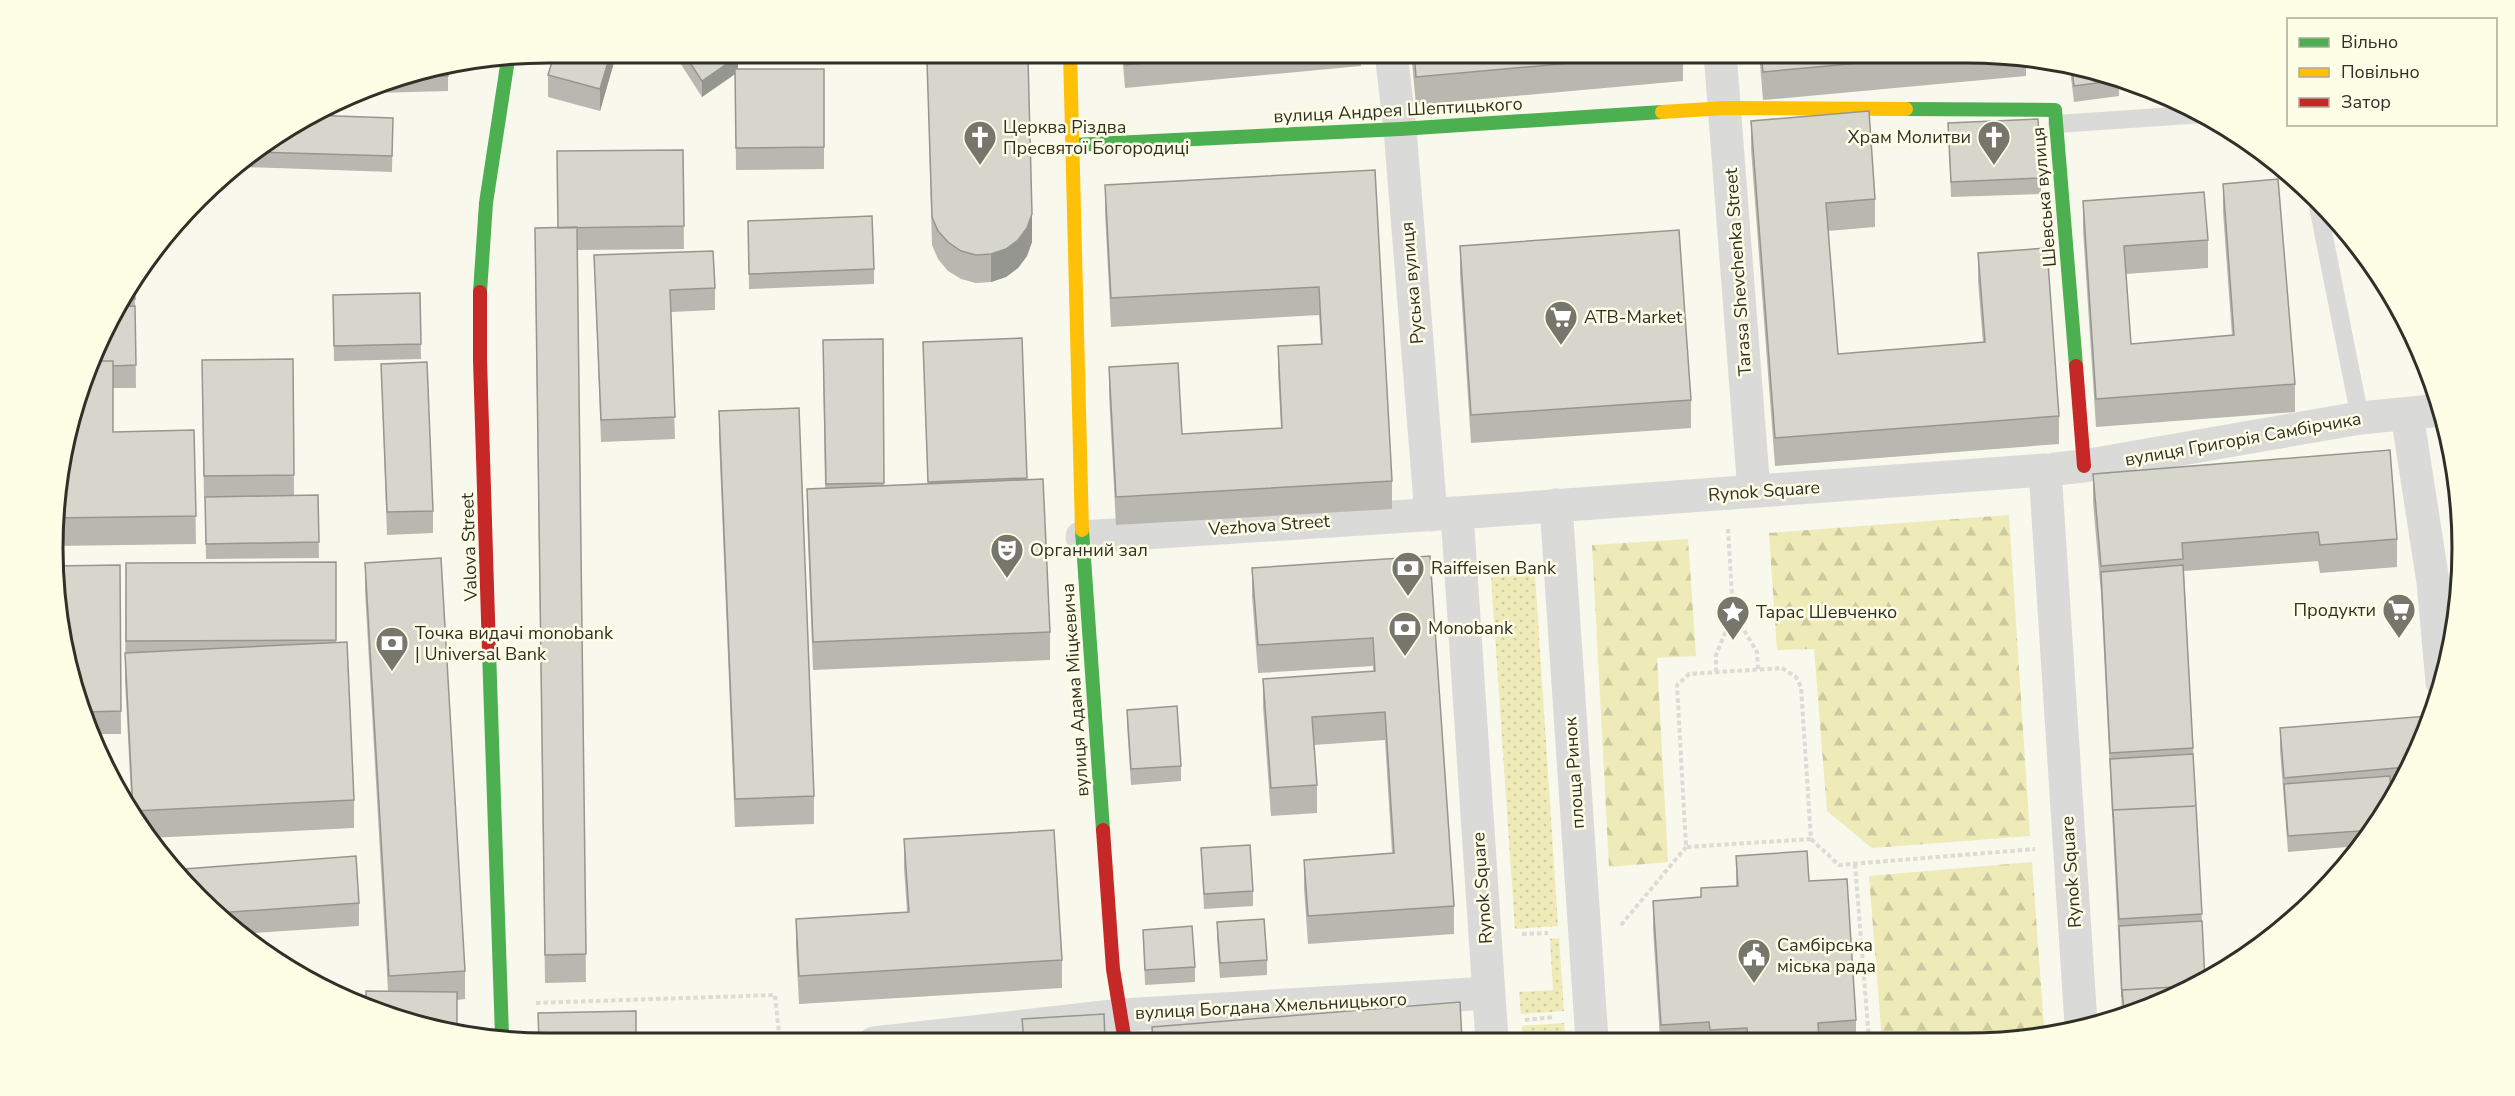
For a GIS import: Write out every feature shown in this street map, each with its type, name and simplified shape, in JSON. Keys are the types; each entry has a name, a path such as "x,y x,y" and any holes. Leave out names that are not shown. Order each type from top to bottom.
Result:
{"street":[{"name":"вулиця Адама Міцкевича","path":"1070,63 1082,537 1113,969 1124,1028"},
{"name":"Руська вулиця","path":"1392,63 1444,514"},
{"name":"Tarasa Shevchenka Street","path":"1721,63 1754,491"},
{"name":"Valova Street","path":"502,1031 480,278 486,202 507,65"},
{"name":"вулиця Андрея Шептицького","path":"1073,146 1400,129 1725,108"},
{"name":"Шевська вулиця","path":"1725,108 2055,110 2084,466"},
{"name":"вулиця Григорія Самбірчика","path":"2045,470 2084,466 2360,418 2432,411"},
{"path":"2407,414 2433,582 2440,656"},
{"name":"Rynok Square","path":"1491,1019 1444,514 2045,470 2066,1023"},
{"name":"площа Ринок","path":"1557,505 1591,1028"},
{"name":"Vezhova Street","path":"1082,537 1444,514"},
{"name":"вулиця Богдана Хмельницького","path":"1036,1033 1124,1028 1491,1019"}],"lane":[{"path":"2057,124 2186,115"},
{"path":"2320,215 2360,418"}],"path":[{"path":"1716,672 1716,655 1733,612 1727,525"},
{"path":"1733,612 1757,652 1758,669"},
{"path":"1587,966 1686,847 1677,685 1689,674 1782,668 1796,677 1801,687 1811,839 1839,865 2038,849"},
{"path":"1686,847 1811,839"},
{"path":"1855,864 1868,1033"},
{"path":"1485,937 1585,930"},
{"path":"501,1004 775,995 779,1033"},
{"path":"1491,1019 1591,1028"}],"green space":[{"path":"2009,515 2030,836 1872,848 1827,811 1814,649 1777,650 1769,533"},
{"path":"1688,539 1696,656 1657,658 1668,862 1609,867 1592,545"},
{"path":"1535,574 1558,926 1515,929 1491,577"},
{"path":"2032,862 2044,1027 1971,1033 1881,1033 1869,876"},
{"path":"1559,938 1564,1011 1521,1014 1519,992 1553,990 1550,939"},
{"path":"1564,1023 1565,1033 1522,1033 1522,1026"}],"building":[{"path":"552,63 608,63 600,89 548,75"},
{"path":"690,63 728,63 702,81"},
{"name":"Церква Різдва Пресвятої Богородиці","path":"927,63 1028,63 1032,214 1027,228 1018,240 1006,249 991,254 976,255 961,251 948,242 938,231 932,217"},
{"path":"1415,63 1572,63 1416,77"},
{"path":"1762,63 1861,63 1763,72"},
{"path":"735,69 824,69 824,147 736,148"},
{"path":"2073,75 2101,82 2074,86"},
{"path":"1869,111 1875,199 1826,203 1838,354 1985,342 1978,253 2047,248 2059,416 1775,438 1751,121"},
{"path":"328,116 393,118 392,156 268,152"},
{"name":"Храм Молитви","path":"2038,119 2041,178 1951,182 1948,123"},
{"path":"683,150 684,226 558,228 557,151"},
{"path":"1375,170 1392,481 1116,497 1109,367 1178,363 1182,434 1282,428 1278,346 1322,344 1319,287 1111,298 1105,185"},
{"path":"2278,179 2295,384 2096,399 2083,201 2204,192 2208,240 2124,246 2131,344 2234,335 2223,184"},
{"path":"872,216 874,269 749,274 748,221"},
{"path":"577,227 586,954 545,955 535,228"},
{"path":"1679,230 1691,400 1471,415 1460,246"},
{"path":"713,251 715,288 670,290 675,417 601,420 594,255"},
{"path":"420,293 421,344 334,346 333,295"},
{"path":"127,306 135,306 136,365 113,366 113,361 100,361"},
{"path":"1022,338 1027,478 928,482 923,342"},
{"path":"883,339 884,483 826,484 823,340"},
{"path":"293,359 294,475 204,476 202,360"},
{"path":"100,361 113,361 113,432 194,430 196,516 64,518 72,453"},
{"path":"427,362 433,511 387,512 381,364"},
{"path":"799,408 814,796 735,799 719,411"},
{"path":"2390,450 2397,539 2320,545 2318,532 2182,543 2183,559 2101,566 2093,474"},
{"path":"1043,479 1050,632 813,642 807,489"},
{"path":"318,495 319,542 206,544 205,497"},
{"path":"1430,556 1454,906 1308,916 1304,860 1394,853 1385,712 1312,717 1317,785 1271,788 1263,679 1375,671 1373,638 1258,645 1252,568"},
{"path":"441,558 465,971 389,976 365,563"},
{"path":"336,562 336,640 126,641 126,563"},
{"path":"120,565 121,711 92,712 72,643 64,566"},
{"path":"2183,565 2193,748 2110,753 2101,572"},
{"path":"347,642 354,800 141,811 132,797 125,653"},
{"path":"1177,706 1181,766 1131,769 1127,710"},
{"path":"2421,717 2399,768 2284,778 2280,728"},
{"path":"2193,754 2196,806 2113,810 2113,817 2110,759"},
{"path":"2390,776 2390,784 2360,831 2288,836 2284,784"},
{"path":"2196,806 2202,914 2119,919 2113,810"},
{"path":"1054,830 1062,960 799,976 796,919 909,912 904,839"},
{"path":"1250,845 1253,891 1204,894 1201,848"},
{"name":"Самбірська міська рада","path":"1807,851 1809,881 1847,879 1856,1020 1818,1023 1819,1033 1747,1033 1747,1028 1710,1030 1709,1022 1661,1025 1653,901 1701,897 1701,888 1738,886 1736,856"},
{"path":"356,856 359,903 227,912 184,869"},
{"path":"1264,919 1267,960 1220,963 1217,922"},
{"path":"2202,921 2205,971 2173,987 2122,990 2122,997 2119,926"},
{"path":"1192,926 1195,967 1145,970 1143,930"},
{"path":"2173,987 2124,1007 2122,990"},
{"path":"366,991 457,992 457,1025 422,1016 366,997"},
{"path":"1460,1002 1462,1033 1152,1033 1152,1027"},
{"path":"636,1011 636,1033 539,1033 538,1013"},
{"path":"1104,1014 1105,1033 1023,1033 1022,1019"}],"traffic: fast":[{"path":"480,292 486,203 507,65"},
{"path":"1906,109 2055,110 2076,366"},
{"path":"1073,145 1400,129 1662,112"},
{"path":"1082,530 1103,830"},
{"path":"489,651 502,1031"}],"traffic: slow":[{"path":"1070,63 1082,530"},
{"path":"1662,112 1725,108 1906,109"}],"traffic: jam":[{"path":"480,292 489,651"},
{"path":"2076,366 2084,466"},
{"path":"1103,830 1113,969 1124,1033"}],"place":[{"name":"Церква Різдва Пресвятої Богородиці","path":"980,166"},
{"name":"Храм Молитви","path":"1994,166"},
{"name":"ATB-Market","path":"1561,346"},
{"name":"Органний зал","path":"1007,579"},
{"name":"Raiffeisen Bank","path":"1408,597"},
{"name":"Продукти","path":"2399,639"},
{"name":"Тарас Шевченко","path":"1733,641"},
{"name":"Monobank","path":"1405,657"},
{"name":"Точка видачі monobank | Universal Bank","path":"392,672"},
{"name":"Самбірська міська рада","path":"1754,984"}]}
